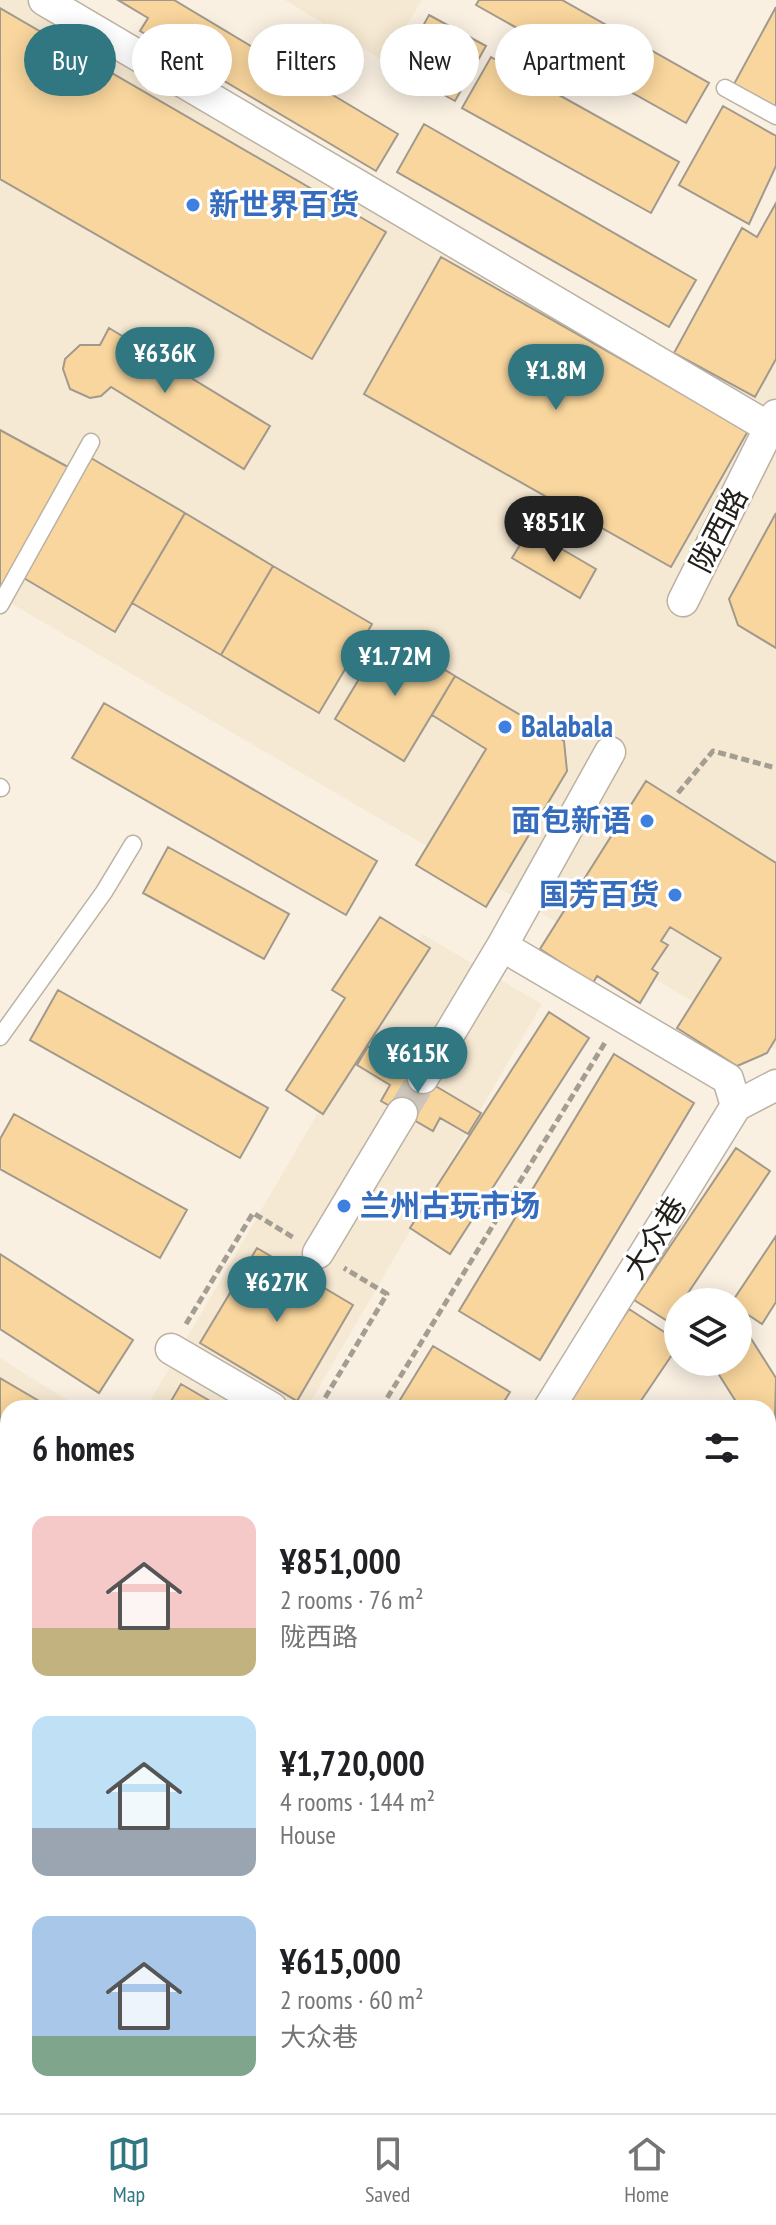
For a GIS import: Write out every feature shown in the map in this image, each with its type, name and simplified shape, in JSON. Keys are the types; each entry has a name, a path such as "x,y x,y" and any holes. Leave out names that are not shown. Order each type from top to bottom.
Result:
{"street":[{"path":"44,0 773,422"},
{"name":"陇西路","path":"683,601 773,422"},
{"path":"423,1078 502,946 610,752"},
{"path":"502,946 728,1079 736,1106 776,1085"},
{"name":"大众巷","path":"554,1400 736,1106"},
{"path":"318,1253 402,1113"},
{"path":"171,1349 258,1400"}],"lane":[{"path":"725,88 776,116"},
{"path":"0,605 91,442"},
{"path":"0,1037 104,892 133,844"}],"path":[{"path":"678,793 713,751 776,768"},
{"path":"386,1400 621,1016"},
{"path":"171,1349 253,1213 387,1294 324,1400"}],"shaded area":[{"path":"0,0 34,0 74,24 24,24 24,96 116,96 116,50 132,59 132,96 193,96 672,386 776,206 776,1050 0,597"},
{"path":"285,0 422,0 408,24 380,24 380,59 364,49 364,24 324,24"},
{"name":"兰州古玩市场","path":"422,934 542,1004 312,1400 151,1400"},
{"path":"0,1358 67,1400 0,1400"}],"building":[{"path":"118,0 174,0 214,24 144,24 148,18"},
{"path":"479,0 562,0 605,24 510,24 476,5"},
{"path":"776,7 776,107 734,84"},
{"name":"新世界百货","path":"0,8 28,24 24,24 24,96 116,96 116,75 132,85 132,96 152,96 386,232 312,359 0,179"},
{"path":"429,15 446,24 424,24"},
{"path":"232,35 248,44 248,95 232,86"},
{"path":"479,42 486,46 479,58"},
{"path":"654,52 709,83 686,123 638,96 654,96"},
{"path":"491,57 495,59 495,96 561,96 679,162 651,213 462,108 469,96 479,96 479,78"},
{"path":"250,96 334,96 398,134 376,171"},
{"path":"723,106 776,136 776,166 749,224 679,185"},
{"path":"424,124 696,280 669,327 397,172"},
{"path":"776,203 776,359 755,397 674,353 742,228 757,237"},
{"path":"441,257 748,431 671,567 364,394"},
{"path":"109,328 270,426 244,469 111,387 101,396 90,398 70,389 63,369 65,359 80,345 100,345"},
{"path":"0,430 68,467 0,591"},
{"path":"91,458 185,513 115,632 22,577"},
{"path":"185,513 273,566 221,655 132,603"},
{"path":"776,513 776,648 738,625 729,599"},
{"path":"529,530 596,569 580,598 512,558"},
{"path":"273,566 372,624 319,713 221,655"},
{"path":"386,634 455,676 404,761 335,719"},
{"path":"455,676 564,741 567,771 486,907 416,865 486,749 432,715"},
{"path":"104,703 377,861 346,915 72,758"},
{"name":"国芳百货","path":"646,781 776,863 776,1038 767,1053 737,1066 677,1028 721,958 670,927 661,941 668,945 652,969 658,973 640,1003 597,976 593,983 540,949"},
{"path":"168,847 289,914 264,959 143,893"},
{"path":"380,917 430,948 323,1114 286,1090 345,998 332,990"},
{"path":"58,990 268,1108 240,1158 30,1040"},
{"path":"549,1012 589,1038 450,1254 410,1228"},
{"path":"368,1046 481,1113 468,1134 440,1118 433,1131 381,1101 390,1085 357,1065"},
{"path":"614,1054 694,1103 540,1360 459,1311"},
{"path":"14,1114 187,1210 160,1258 0,1169 0,1139"},
{"path":"736,1148 770,1171 691,1288 664,1288 664,1319 634,1300"},
{"path":"776,1236 776,1302 762,1324 752,1317 752,1288 741,1288"},
{"path":"257,1248 353,1305 298,1400 200,1343"},
{"path":"0,1254 133,1340 99,1393 0,1329"},
{"path":"629,1309 664,1332 664,1367 641,1400 568,1400"},
{"path":"752,1340 776,1378 775,1400 735,1400 720,1376 752,1376"},
{"path":"433,1346 510,1392 505,1400 400,1400"},
{"path":"0,1378 37,1400 0,1400"},
{"path":"181,1384 208,1400 172,1400"}],"tunnel":[{"path":"402,1113 423,1078"}],"place":[{"name":"新世界百货","path":"193,205"},
{"name":"Balabala","path":"505,727"},
{"name":"面包新语","path":"647,821"},
{"name":"国芳百货","path":"675,895"},
{"name":"兰州古玩市场","path":"344,1206"}]}
